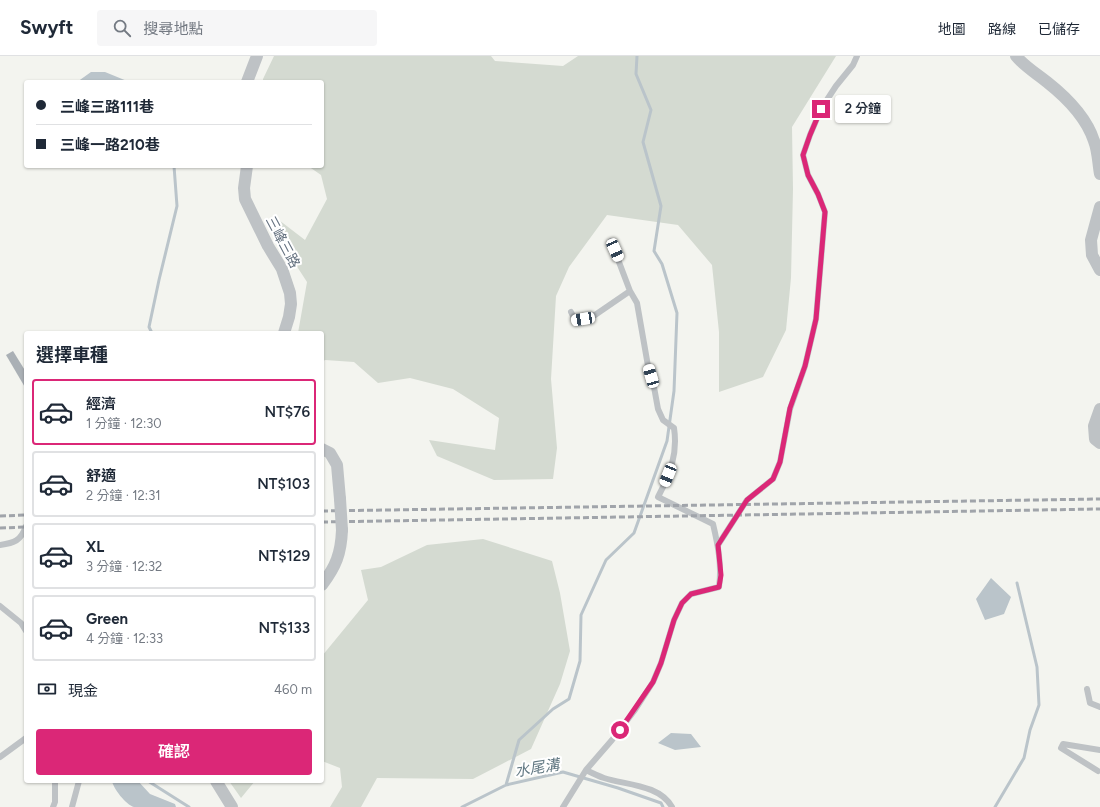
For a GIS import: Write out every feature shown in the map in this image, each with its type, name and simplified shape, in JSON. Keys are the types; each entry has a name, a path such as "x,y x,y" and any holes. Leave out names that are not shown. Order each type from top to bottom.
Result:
{"street":[{"path":"248,80 256,56"},
{"path":"1016,56 1025,66 1046,81 1068,101 1084,119 1094,141 1100,174"},
{"name":"三峰三路","path":"247,168 244,199 268,246 282,269 290,293 291,304 285,331"},
{"path":"1100,207 1091,240 1092,255 1100,270"},
{"path":"1100,409 1094,426 1095,439 1100,443"},
{"path":"324,450 330,454 337,465 342,530 342,545 339,555 332,571 324,582"},
{"path":"217,783 232,807"}],"lane":[{"path":"718,545 747,500 773,479 780,462 790,408 805,366 816,319 825,212 808,175 803,155 821,109 836,86 853,65 857,56"},
{"path":"563,807 586,771 621,728 653,682 661,663 674,620 682,603 691,594 719,587 721,575 718,545 712,524 658,497 673,463 676,440 674,428 663,420 658,409 648,366 637,303 630,292 619,259 611,241"},
{"path":"571,312 575,320 595,315 630,292"},
{"path":"0,545 12,544 19,539 24,531"},
{"path":"0,606 21,623 24,628"},
{"path":"1087,689 1090,703 1100,707"},
{"path":"0,757 24,739"},
{"path":"1098,771 1061,748 1064,744 1100,750"},
{"path":"586,771 604,778 647,789 658,794 670,803 672,807"},
{"path":"53,807 55,802 55,783"},
{"path":"72,807 78,783"}],"shaded area":[{"path":"274,56 491,56 495,61 563,66 578,56 836,56 792,127 793,189 791,278 786,330 763,377 719,392 719,332 712,265 678,225 607,215 569,267 556,296 551,379 557,448 553,479 494,480 437,456 429,440 495,450 499,418 453,389 410,378 378,383 354,362 324,361 324,331 298,331 307,282 272,228 275,217 305,240 327,199 321,175 311,168 324,168 324,80 263,79"},
{"path":"91,72 105,72 125,80 80,80"},
{"path":"483,539 552,561 560,593 570,651 560,684 531,749 473,779 377,778 361,807 330,807 342,787 340,768 324,762 324,654 368,600 361,570 381,567 427,545"},
{"path":"991,578 1011,597 1004,614 985,620 976,599"},
{"path":"671,733 691,734 701,747 675,750 658,743"},
{"path":"140,783 150,794 175,804 176,807 131,806 120,796 113,784"},
{"path":"230,783 253,783 241,798"}],"building":[{"path":"13,351 24,369 24,386 6,355"}],"waterway":[{"path":"506,785 519,740 553,709 569,699 580,661 581,615 606,560 634,533 667,441 674,391 677,313 662,264 654,251 661,206 643,142 651,110 636,74 637,56"},
{"path":"151,331 149,327 177,206 174,168"},
{"path":"995,807 1024,758 1030,730 1039,705 1037,667 1017,583"},
{"name":"水尾溝","path":"462,807 506,785 563,772 618,788 661,803 663,807"},
{"path":"151,783 189,807"}],"railway":[{"path":"324,511 1100,499"},
{"path":"324,522 1100,509"},
{"path":"0,516 24,515"},
{"path":"0,528 24,527"}],"route":[{"path":"620,730 653,682 661,663 674,620 682,603 691,594 719,587 721,575 718,545 732,521 747,500 773,479 780,462 790,408 805,366 816,319 825,212 808,175 803,155 821,109"}]}
